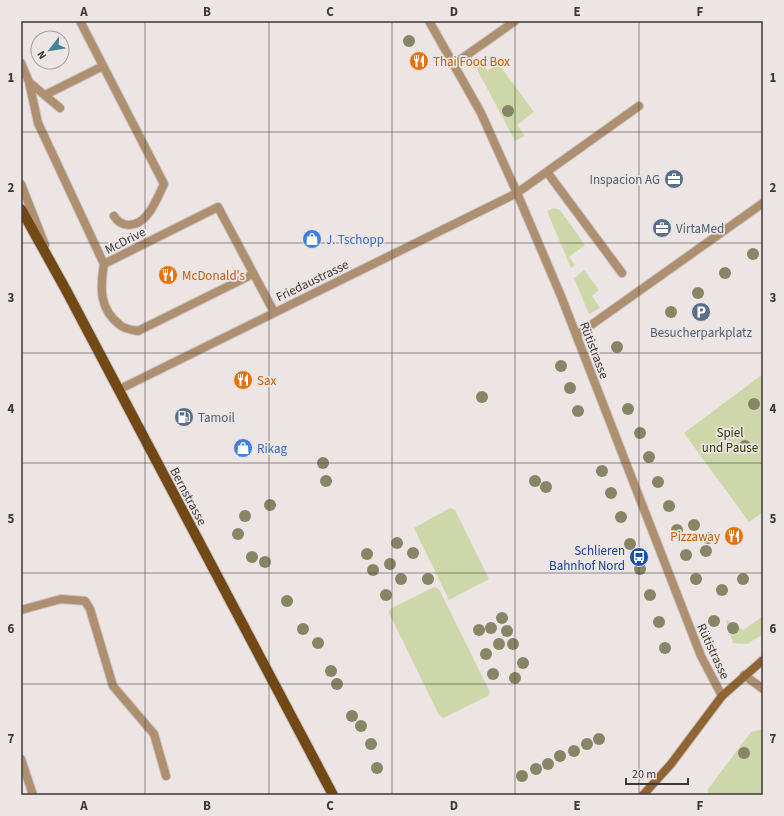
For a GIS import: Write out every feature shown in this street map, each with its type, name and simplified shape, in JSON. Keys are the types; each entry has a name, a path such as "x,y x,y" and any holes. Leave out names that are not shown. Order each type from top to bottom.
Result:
{"main road":[{"name":"Bernstrasse","path":"21,209 56,272 333,795"},
{"path":"643,795 671,764 722,696 744,675 763,660"}],"street":[{"path":"80,21 164,184 153,206 144,218 135,225 124,225 116,220 114,216"},
{"name":"Rütistrasse","path":"429,21 481,113 518,193 577,335 701,656 722,696"},
{"path":"454,64 515,21"},
{"path":"21,63 29,82 38,123 104,264"},
{"path":"45,95 103,66"},
{"path":"29,82 60,108"},
{"name":"Friedaustrasse","path":"118,390 518,193 639,106"},
{"path":"547,172 622,273"},
{"path":"21,184 56,272"},
{"path":"577,335 763,203"},
{"name":"McDrive","path":"218,207 253,274 138,331 121,326 107,311 100,288 104,264 218,207"},
{"path":"253,274 274,312"},
{"path":"21,610 62,598 85,601 90,609 113,686 154,734 166,776"},
{"path":"744,675 763,689"},
{"path":"21,759 33,795"}],"green space":[{"path":"478,59 487,71 498,63 534,112 517,125 525,136 515,141 478,71 476,65"},
{"path":"554,208 560,210 585,245 569,257 575,265 571,268 547,211"},
{"path":"584,270 599,290 592,296 600,308 589,314 574,278"},
{"name":"Spiel und Pause","path":"763,374 763,512 749,522 684,433"},
{"path":"450,508 455,510 489,579 449,600 414,528"},
{"path":"434,587 439,589 490,692 488,696 443,718 439,715 389,613 390,609"},
{"path":"763,616 763,634 747,644 733,643 726,620 743,630"},
{"path":"763,729 763,795 708,795 708,789 751,732"}],"place":[{"name":"Thai Food Box","path":"419,61"},
{"name":"Inspacion AG","path":"674,179"},
{"name":"VirtaMed","path":"662,228"},
{"name":"J. Tschopp","path":"312,239"},
{"name":"McDonald's","path":"168,275"},
{"name":"Besucherparkplatz","path":"701,312"},
{"name":"Sax","path":"243,380"},
{"name":"Tamoil","path":"184,417"},
{"name":"Rikag","path":"243,448"},
{"name":"Pizzaway","path":"734,536"},
{"name":"Schlieren Bahnhof Nord","path":"639,557"}]}
